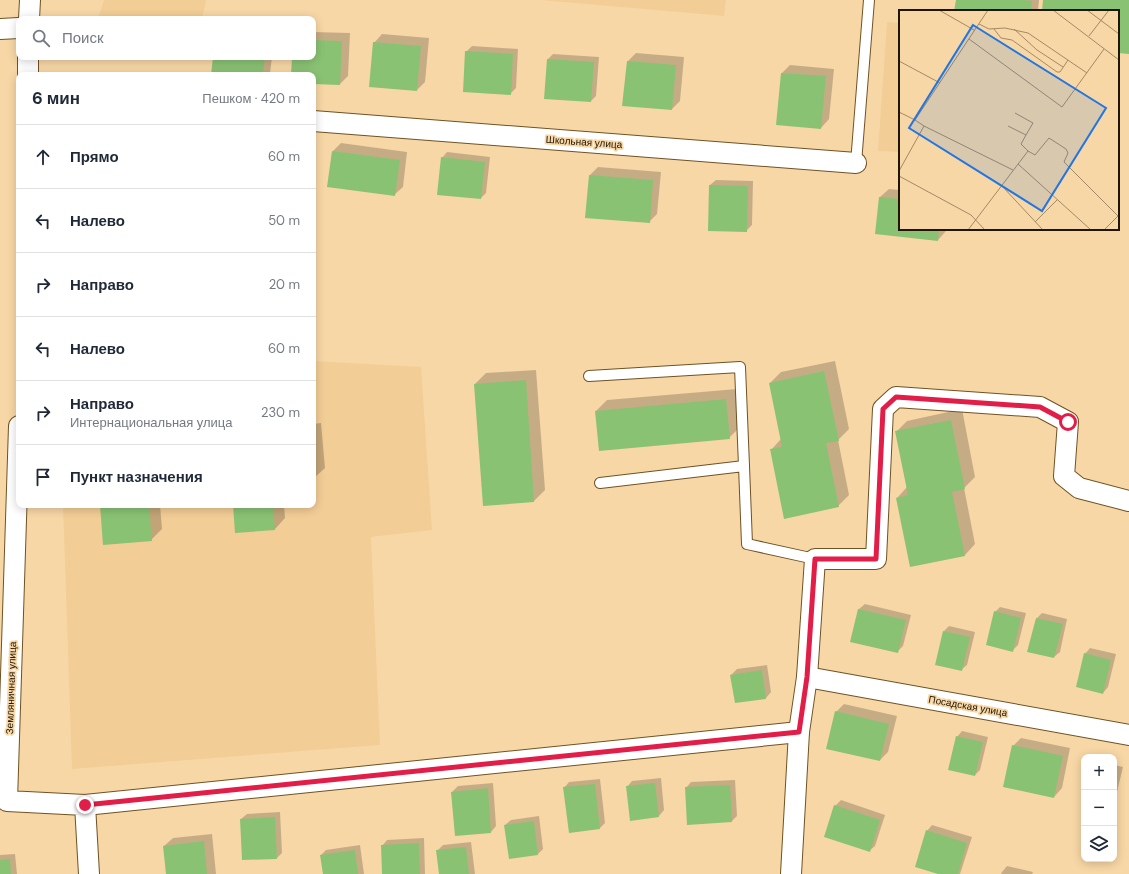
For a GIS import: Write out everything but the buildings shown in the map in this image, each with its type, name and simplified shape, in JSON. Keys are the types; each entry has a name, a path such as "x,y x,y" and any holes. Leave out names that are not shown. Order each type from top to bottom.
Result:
{"street":[{"path":"29,16 30,0"},
{"path":"0,29 16,28"},
{"path":"28,60 28,72"},
{"name":"Школьная улица","path":"316,121 856,163"},
{"path":"791,874 799,732 807,677 815,559 876,559 883,409 896,397 1040,407 1068,422 1064,476 1078,488 1129,501"},
{"name":"Земляничная улица","path":"16,442 9,479 4,802 85,805 799,732"},
{"name":"Посадская улица","path":"807,677 1129,735"},
{"path":"85,805 89,874"}],"lane":[{"path":"856,163 869,0"},
{"path":"590,376 740,368 747,544 815,559"},
{"path":"600,483 744,466"}],"shaded area":[{"path":"104,0 206,0 203,16 99,16"},
{"path":"541,0 726,0 724,16"},
{"path":"887,22 899,23 899,152 878,151"},
{"path":"316,361 421,367 432,530 371,537 380,745 72,769 63,508 316,508"}],"route":[{"path":"85,805 799,732 807,677 815,559 876,559 883,409 896,397 1040,407 1068,422"}]}
